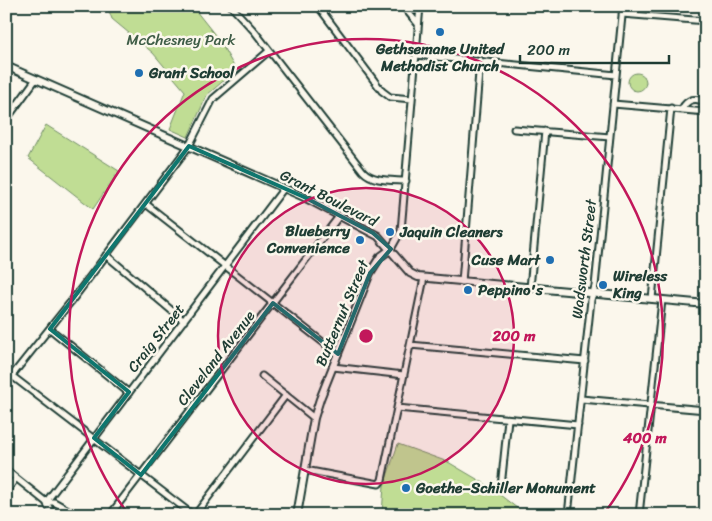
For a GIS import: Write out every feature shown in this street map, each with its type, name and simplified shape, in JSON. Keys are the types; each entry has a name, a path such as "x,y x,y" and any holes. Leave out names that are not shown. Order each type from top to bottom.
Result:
{"street":[{"path":"231,6 243,18 368,176 406,180"},
{"path":"318,6 382,91 390,97 412,98"},
{"path":"403,6 418,25"},
{"name":"Butternut Street","path":"297,515 314,418 370,273 380,257 391,249 401,231 420,6"},
{"name":"Wadsworth Street","path":"568,515 584,361 594,293 623,6"},
{"path":"622,14 706,21"},
{"path":"6,383 50,329 189,146 217,94 269,51"},
{"path":"416,54 616,75"},
{"path":"462,282 480,60"},
{"name":"Grant Boulevard","path":"6,66 284,188 340,215 378,236 410,273 424,278 706,304"},
{"path":"6,120 36,79"},
{"path":"682,109 685,102 690,100 702,101 706,104"},
{"path":"613,104 706,112"},
{"path":"652,299 671,108"},
{"path":"514,128 610,138"},
{"path":"530,288 546,131"},
{"name":"Craig Street","path":"46,502 284,188"},
{"path":"146,204 338,354"},
{"name":"Cleveland Avenue","path":"110,515 340,215"},
{"path":"106,255 184,321"},
{"path":"305,470 379,484 385,474 424,278"},
{"path":"639,515 662,300"},
{"path":"50,329 129,392"},
{"path":"410,345 584,361"},
{"path":"333,367 404,375"},
{"path":"12,376 194,515 286,395"},
{"path":"262,376 314,418"},
{"path":"581,399 706,410"},
{"path":"397,408 578,425"},
{"path":"501,487 508,419"},
{"path":"6,470 46,502 53,515"},
{"path":"6,492 16,478"},
{"path":"46,502 54,502 77,515"}],"highlighted area":[{"path":"189,146 304,197 373,233 391,249 370,273 338,354 273,303 141,475 94,438 129,392 50,329"}],"green space":[{"name":"McChesney Park","path":"100,6 192,6 219,40 236,70 207,95 188,137 170,129 185,91 153,53 112,19 109,11"},
{"path":"637,73 643,76 646,82 643,88 637,91 631,88 628,82 631,76"},
{"path":"46,125 119,171 93,209 28,158"},
{"path":"398,444 448,462 487,485 526,515 382,515 384,485"}],"place":[{"name":"Gethsemane United Methodist Church","path":"440,32"},
{"name":"Grant School","path":"139,73"},
{"name":"Jaquin Cleaners","path":"390,232"},
{"name":"Blueberry Convenience","path":"360,240"},
{"name":"Cuse Mart","path":"550,260"},
{"name":"Wireless King","path":"603,285"},
{"name":"Peppino's","path":"468,290"},
{"name":"Goethe–Schiller Monument","path":"406,488"}]}
